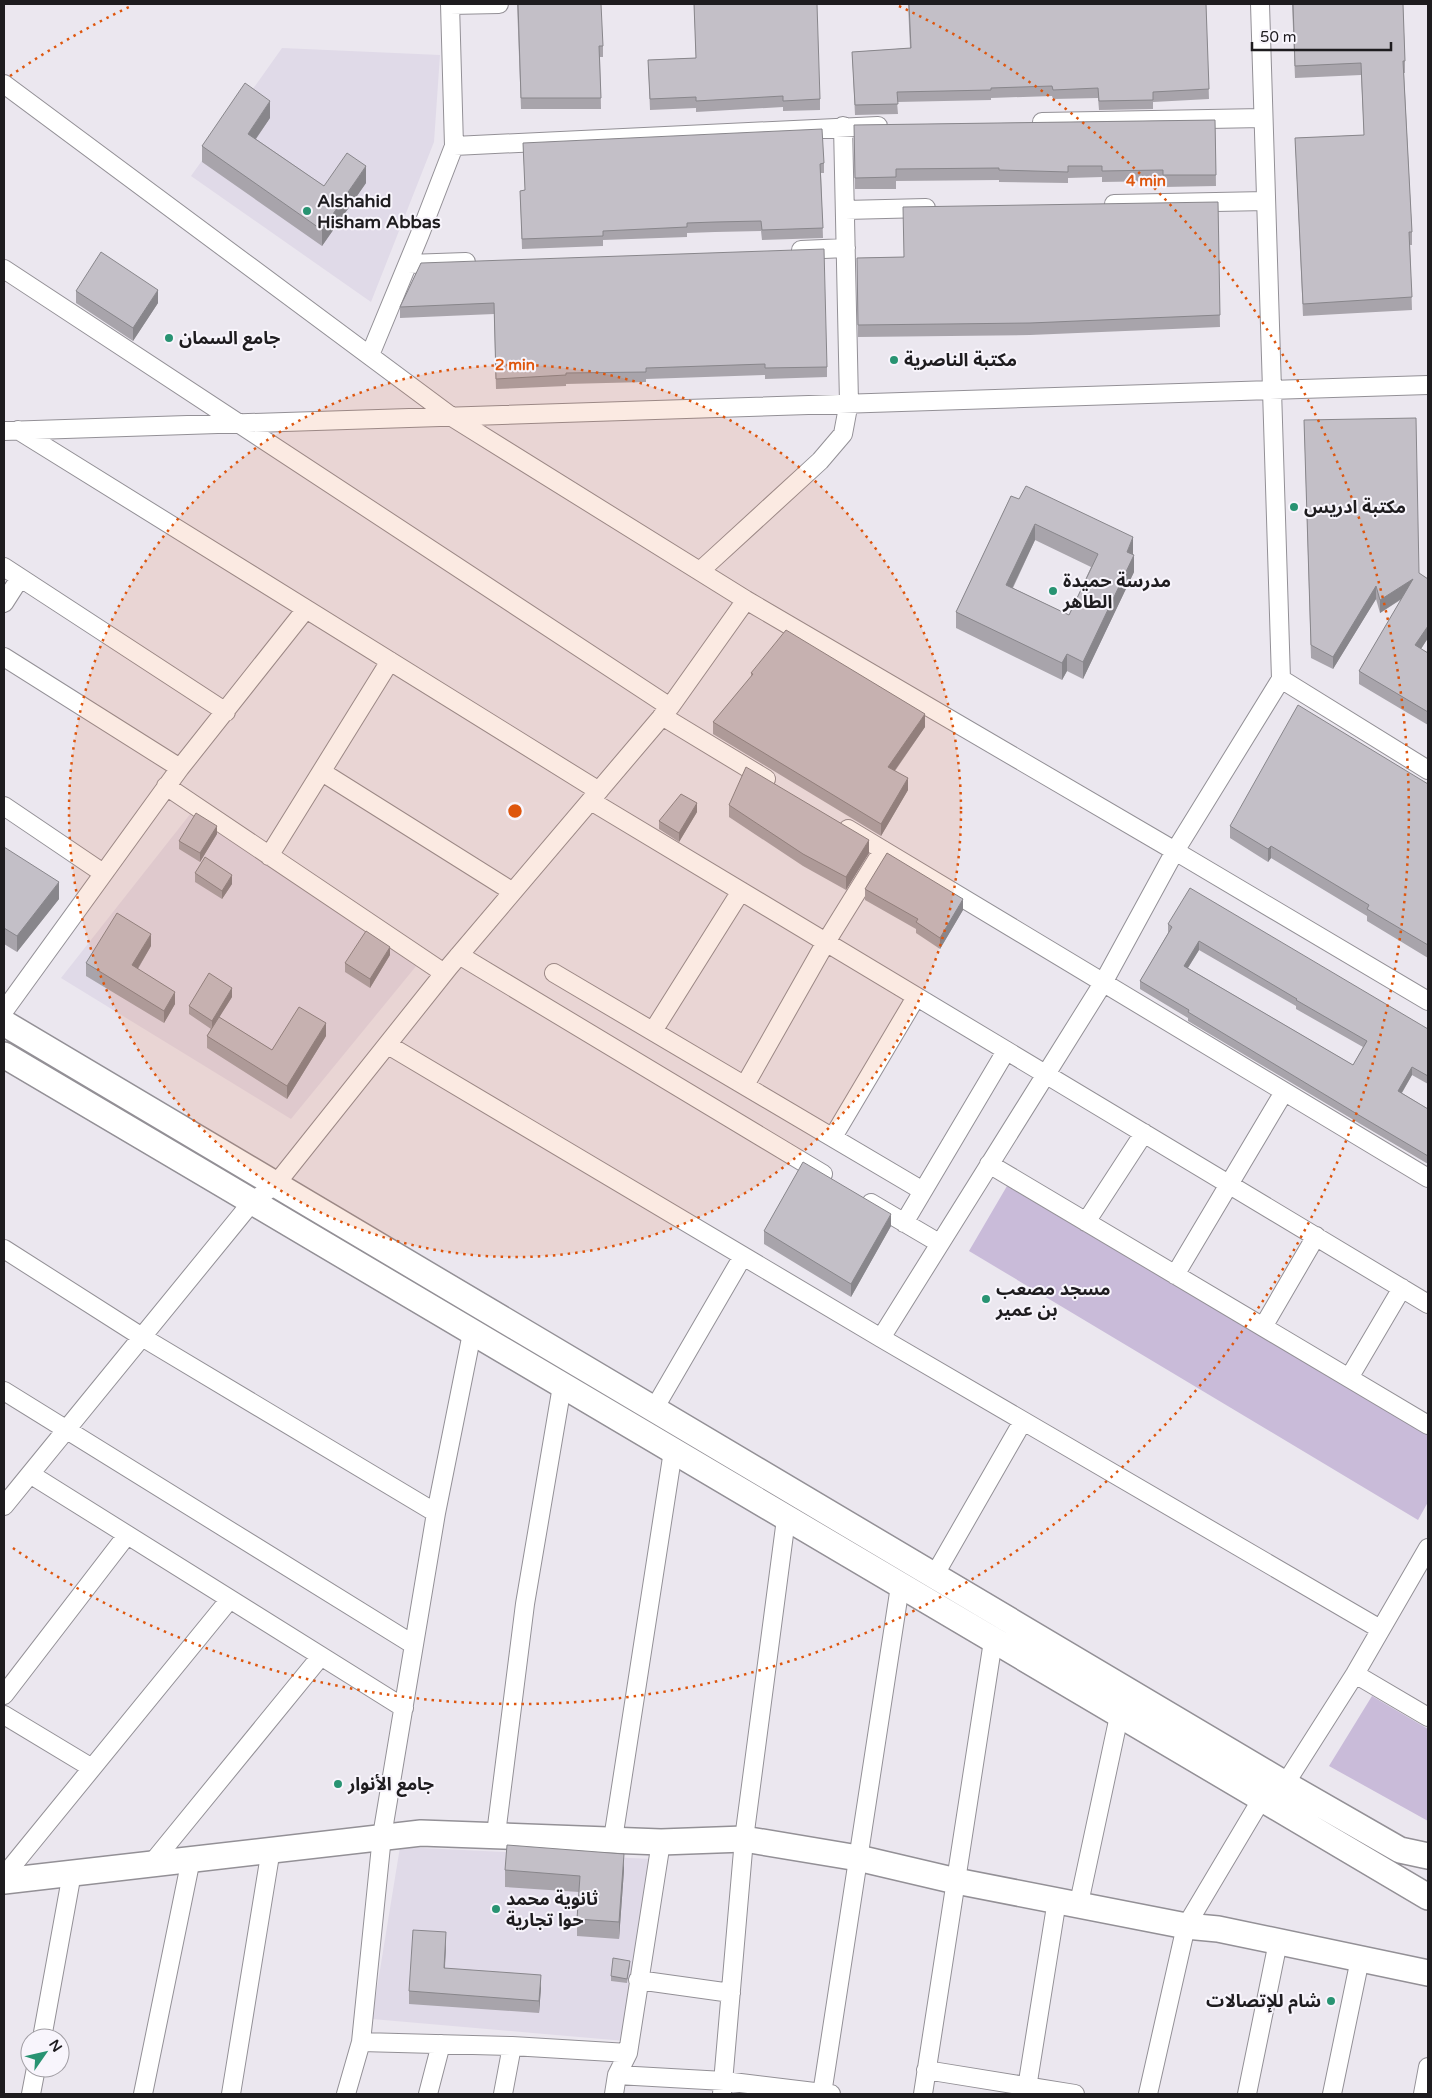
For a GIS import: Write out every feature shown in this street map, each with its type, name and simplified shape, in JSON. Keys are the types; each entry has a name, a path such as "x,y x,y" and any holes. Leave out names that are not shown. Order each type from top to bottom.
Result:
{"main road":[{"path":"4,1023 1285,1784 1400,1850 1428,1856"},
{"path":"4,1055 1261,1800 1428,1897"},
{"path":"4,1881 421,1833 496,1834 661,1842 744,1839 858,1858 956,1881 1068,1901 1186,1926 1218,1929 1428,1973"}],"street":[{"path":"370,355 454,146 450,5 499,4"},
{"path":"881,1338 1103,983 1176,852 1281,679 1260,4"},
{"path":"4,84 452,417 746,600 1428,1001"},
{"path":"1023,123 1263,118"},
{"path":"454,146 893,125"},
{"path":"700,571 820,461 843,434 849,402 843,126"},
{"path":"1100,204 1266,201"},
{"path":"845,210 943,208"},
{"path":"786,250 846,248"},
{"path":"408,264 488,261"},
{"path":"4,269 237,422 781,788"},
{"path":"12,431 849,402 1428,385"},
{"path":"4,419 12,431 390,661 741,891 1428,1304"},
{"path":"4,567 226,712"},
{"path":"4,603 20,578"},
{"path":"4,1506 252,1202 276,1184 388,1046 444,973 666,712 746,600"},
{"path":"4,1011 166,786 306,609"},
{"path":"4,657 180,768"},
{"path":"269,856 390,661"},
{"path":"1281,679 1428,770"},
{"path":"322,772 513,892"},
{"path":"166,786 444,973"},
{"path":"4,806 103,873"},
{"path":"832,819 1428,1178"},
{"path":"745,1086 826,942 883,850"},
{"path":"653,1031 741,891"},
{"path":"459,955 836,1182"},
{"path":"554,973 923,1191"},
{"path":"833,1137 916,996"},
{"path":"388,1046 881,1338 1380,1629"},
{"path":"904,1223 1006,1050"},
{"path":"1175,1275 1284,1092"},
{"path":"1086,1222 1144,1133"},
{"path":"989,1164 1428,1426"},
{"path":"853,1192 939,1244"},
{"path":"1263,1327 1316,1236"},
{"path":"4,1249 142,1337 436,1513"},
{"path":"654,1409 743,1256"},
{"path":"1349,1378 1402,1288"},
{"path":"346,2094 361,2042 382,1836 436,1513 472,1333"},
{"path":"496,1834 525,1604 562,1386"},
{"path":"4,1391 414,1645"},
{"path":"934,1576 1023,1421"},
{"path":"614,1839 673,1451"},
{"path":"30,1474 404,1708"},
{"path":"723,2088 744,1839 786,1519"},
{"path":"4,1695 127,1535"},
{"path":"1285,1784 1355,1674 1428,1548"},
{"path":"617,2074 723,2088 825,2094 858,1858 900,1586"},
{"path":"4,1876 230,1599"},
{"path":"923,2094 993,1641"},
{"path":"152,1863 321,1656"},
{"path":"1355,1674 1428,1717"},
{"path":"4,1715 92,1768"},
{"path":"1027,2091 1068,1901 1119,1716"},
{"path":"1148,2094 1186,1926 1261,1800"},
{"path":"614,2094 617,2074 628,2053 661,1842"},
{"path":"231,2094 271,1849"},
{"path":"143,2094 191,1858"},
{"path":"44,2028 72,1873"},
{"path":"1247,2094 1278,1942"},
{"path":"1332,2094 1360,1959"},
{"path":"638,1980 731,1993"},
{"path":"361,2042 512,2046 628,2053"},
{"path":"428,2094 441,2044"},
{"path":"503,2094 512,2046"},
{"path":"1423,2094 1428,2067"},
{"path":"926,2070 1027,2091 1075,2094"},
{"path":"31,2094 34,2078"}],"shaded area":[{"path":"282,48 440,55 434,142 371,302 191,176"},
{"path":"191,813 417,965 291,1119 61,978"},
{"path":"1007,1186 1428,1435 1428,1502 1418,1520 969,1251"},
{"path":"1372,1696 1428,1729 1428,1821 1329,1766"},
{"path":"400,1847 652,1859 625,2041 372,2019"}],"building":[{"path":"518,4 601,4 603,46 599,46 601,98 521,98"},
{"path":"694,4 817,4 820,99 783,101 783,96 696,101 696,97 650,99 648,60 696,58"},
{"path":"909,4 1206,4 1209,89 1153,92 1153,100 1099,101 1098,88 1053,90 1052,86 991,88 991,90 897,92 898,104 855,105 852,52 911,48"},
{"path":"1293,4 1403,4 1405,61 1403,61 1412,232 1409,232 1412,297 1303,304 1295,138 1364,135 1361,63 1295,66"},
{"path":"245,83 270,101 248,134 324,186 347,153 366,166 322,230 202,146"},
{"path":"1215,120 1216,175 1163,175 1163,170 1102,171 1102,166 1068,166 1068,172 999,170 999,168 896,169 896,177 855,178 854,125"},
{"path":"822,129 824,163 820,164 823,228 762,230 761,221 687,223 687,227 603,231 603,236 522,239 520,191 525,190 523,143"},
{"path":"1218,202 1220,315 1030,323 858,325 857,258 904,257 903,207"},
{"path":"824,249 827,367 765,368 765,364 646,368 646,372 566,373 566,375 496,379 494,303 400,307 421,263"},
{"path":"101,252 158,290 133,328 76,291"},
{"path":"1416,418 1419,573 1428,579 1428,626 1415,645 1428,653 1428,712 1359,671 1413,579 1380,600 1376,586 1333,657 1311,645 1304,420"},
{"path":"1026,486 1133,537 1127,552 1134,555 1083,662 1067,654 1062,663 956,612 1011,496 1019,499","holes":["1035,524 1098,554 1069,615 1006,585"]},
{"path":"786,630 925,714 888,767 908,778 881,824 713,722"},
{"path":"1298,705 1428,784 1428,945 1367,909 1369,905 1271,846 1268,849 1230,826"},
{"path":"746,767 869,840 846,877 803,854 729,805"},
{"path":"681,794 697,803 679,833 659,821"},
{"path":"196,813 217,826 200,853 179,841"},
{"path":"4,847 59,882 17,936 4,928"},
{"path":"887,853 963,899 940,938 916,922 918,919 865,889"},
{"path":"205,857 232,875 222,891 195,873"},
{"path":"1190,888 1428,1029 1428,1076 1412,1067 1398,1091 1428,1109 1428,1156 1188,1012 1189,1010 1140,981 1172,927 1168,924","holes":["1199,941 1367,1041 1353,1065 1184,966"]},
{"path":"117,913 151,934 132,965 175,992 164,1011 86,963"},
{"path":"366,931 390,947 370,979 345,963"},
{"path":"209,973 232,988 212,1021 189,1006"},
{"path":"299,1007 326,1023 287,1086 207,1036 219,1017 272,1050"},
{"path":"803,1162 891,1214 851,1284 764,1231"},
{"path":"507,1845 624,1854 619,1922 577,1919 580,1876 505,1870"},
{"path":"413,1930 446,1932 444,1968 541,1975 539,2001 409,1991"},
{"path":"613,1958 630,1961 627,1979 611,1976"}],"place":[{"name":"Alshahid Hisham Abbas","path":"307,211"},
{"name":"جامع السمان","path":"169,338"},
{"name":"مكتبة الناصرية","path":"894,360"},
{"name":"مكتبة ادريس","path":"1294,507"},
{"name":"مدرسة حميدة الطاهر","path":"1053,591"},
{"name":"مسجد مصعب بن عمير","path":"986,1299"},
{"name":"جامع الأنوار","path":"338,1784"},
{"name":"ثانوية محمد حوا تجارية","path":"496,1909"},
{"name":"شام للإتصالات","path":"1331,2001"}]}
